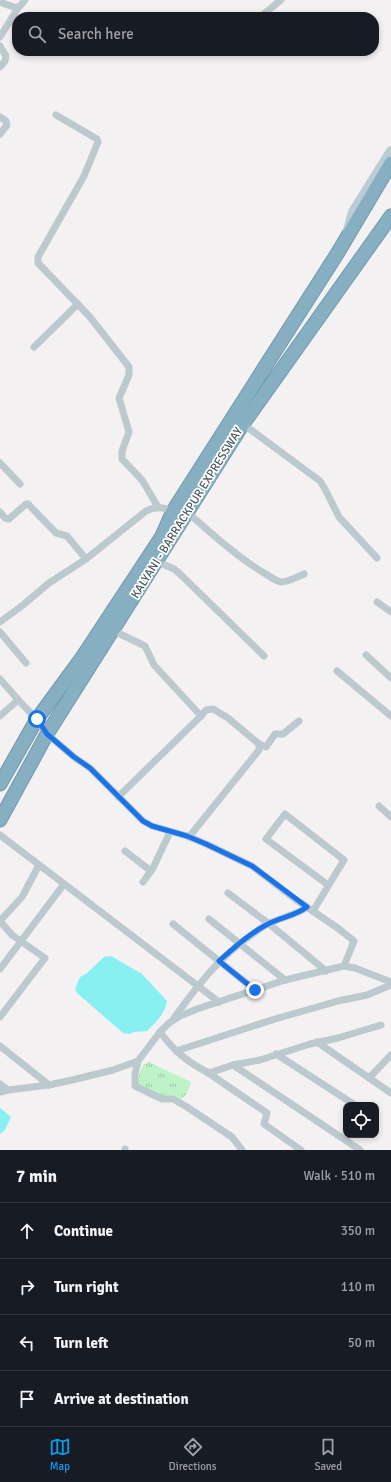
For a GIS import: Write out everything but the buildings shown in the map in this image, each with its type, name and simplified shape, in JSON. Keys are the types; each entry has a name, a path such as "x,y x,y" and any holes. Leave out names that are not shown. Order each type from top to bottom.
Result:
{"highway":[{"path":"0,784 37,719 81,659 158,542 181,514 293,323 346,239 391,163"},
{"name":"KALYANI - BARRACKPUR EXPRESSWAY","path":"0,820 47,734 156,561 181,514 391,216"}],"street":[{"path":"16,12 25,0"},
{"path":"266,12 281,0"},
{"path":"0,2 13,8 18,8"},
{"path":"0,37 12,18"},
{"path":"0,46 6,56 5,61 0,67"},
{"path":"56,115 97,138 98,142 84,176 37,260 40,266 78,304 129,367 129,375 119,398 129,432 122,451 122,459 142,480 158,507"},
{"path":"0,117 6,122 6,127 0,134"},
{"path":"346,239 353,212 391,151"},
{"path":"370,247 391,225"},
{"path":"34,347 78,304"},
{"path":"243,424 320,481 326,489 339,517 377,558"},
{"path":"0,464 20,484"},
{"path":"0,512 5,518 9,519 26,504 28,504 56,533 67,536 86,558"},
{"path":"0,622 49,583 86,558 146,511 158,507 181,514 245,562 276,580 282,582 288,581 304,574"},
{"path":"156,561 174,569 180,574 264,656"},
{"path":"378,602 391,612"},
{"path":"112,630 145,646 154,665 201,716"},
{"path":"0,632 26,663"},
{"path":"366,655 391,678"},
{"path":"337,671 391,716"},
{"path":"0,679 37,719 47,734 74,757 90,768 143,821 152,826 189,837 252,866 354,941 344,966"},
{"path":"0,716 18,700"},
{"path":"118,797 206,710 213,709 228,718 259,744 266,747 276,734 283,734 299,721"},
{"path":"189,837 259,750 259,744"},
{"path":"379,806 391,817"},
{"path":"0,1092 49,1085 113,1070 138,1061 219,961 239,943 268,923 310,909 328,885 344,860 285,814 266,839 328,885"},
{"path":"143,882 151,871 170,832"},
{"path":"0,835 219,1002"},
{"path":"124,851 151,871"},
{"path":"0,1017 45,958 12,935 0,921 22,898 39,865"},
{"path":"0,969 64,884"},
{"path":"228,893 268,923 326,971"},
{"path":"209,919 285,980"},
{"path":"173,924 255,990"},
{"path":"174,1018 285,980 344,966 355,968 391,982"},
{"path":"176,1051 275,1019 367,995 391,985"},
{"path":"207,1072 209,1073 260,1060 317,1042 338,1038 382,1025"},
{"path":"160,1032 176,1051 193,1065 207,1072 267,1113 264,1124 301,1150"},
{"path":"317,1042 391,1093"},
{"path":"0,1046 49,1085"},
{"path":"276,1054 350,1102"},
{"path":"369,1078 391,1055"},
{"path":"138,1061 134,1074 135,1086 162,1099 173,1099 187,1107 232,1136 242,1150"},
{"path":"233,1066 360,1150"},
{"path":"0,1084 8,1090"}],"green space":[{"path":"149,1062 191,1082 184,1097 179,1101 162,1097 138,1085 141,1069 144,1064"}],"water":[{"path":"111,956 142,974 167,1001 162,1014 147,1031 133,1032 130,1034 123,1033 77,993 75,989 80,977 86,974 104,957"},
{"path":"0,1108 11,1117 5,1130 0,1134"}],"route":[{"path":"37,719 47,734 74,757 90,768 143,821 152,826 187,836 252,866 307,907 295,915 268,923 239,943 219,961 255,990"}]}
